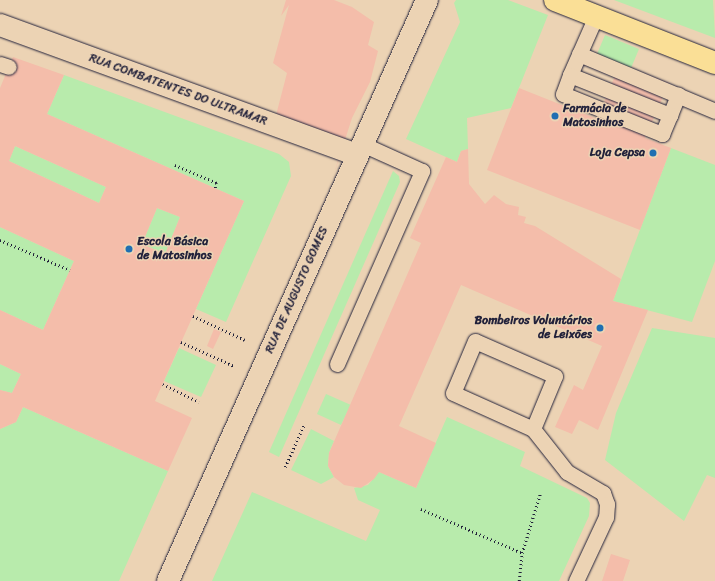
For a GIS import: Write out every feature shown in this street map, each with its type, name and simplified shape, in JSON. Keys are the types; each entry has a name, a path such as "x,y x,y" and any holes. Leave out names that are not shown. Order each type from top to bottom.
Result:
{"main road":[{"path":"555,0 715,63"}],"street":[{"name":"RUA DE AUGUSTO GOMES","path":"168,581 427,0"},
{"name":"RUA COMBATENTES DO ULTRAMAR","path":"0,25 359,150"}],"lane":[{"path":"596,16 563,94 662,134 678,95"},
{"path":"579,54 715,111"},
{"path":"570,75 670,115"},
{"path":"337,364 422,171 359,150"},
{"path":"532,429 555,376 475,341 452,393 532,429 567,472 603,493 608,504 606,517 576,581"}],"path":[{"path":"175,165 217,182 215,188"},
{"path":"0,240 70,270"},
{"path":"193,316 245,340"},
{"path":"181,342 234,366"},
{"path":"163,384 199,402"},
{"path":"285,467 304,425"},
{"path":"520,581 522,553 540,494"},
{"path":"421,509 522,553"}],"green space":[{"path":"456,0 508,0 548,15 511,108 467,118 468,149 461,151 457,162 406,139 460,22 454,3"},
{"path":"614,0 713,0 715,38 683,26"},
{"path":"605,35 639,49 631,68 597,54"},
{"path":"64,75 279,154 289,162 291,176 226,322 196,309 244,201 47,114"},
{"path":"15,146 106,187 99,203 9,161"},
{"path":"671,148 715,165 715,261 692,322 613,301"},
{"path":"393,171 399,176 400,182 279,457 269,452"},
{"path":"157,208 180,217 165,254 142,244"},
{"path":"0,227 74,261 43,330 0,310"},
{"path":"652,328 715,338 715,478 707,475 684,521 605,460 616,413"},
{"path":"179,348 216,365 201,397 164,381"},
{"path":"0,364 21,374 12,393 0,390"},
{"path":"326,394 351,405 341,425 317,414"},
{"path":"23,407 168,471 119,581 0,581 0,429 16,422"},
{"path":"447,417 525,452 520,466 587,498 590,503 589,516 559,581 212,581 252,492 366,541 380,510 358,500 354,488 368,485 379,472 416,488"},
{"path":"311,429 334,441 329,453 328,466 334,477 321,484 291,470"}],"building":[{"path":"286,0 334,0 352,7 374,22 368,45 378,51 370,82 352,118 334,174 340,153 275,119 287,73 273,63 289,5 281,16"},
{"path":"13,57 64,75 47,114 244,201 155,401 192,418 168,471 23,407 16,422 0,429 0,390 12,393 21,374 0,364 0,310 43,330 74,261 0,227 0,88","holes":["15,146 106,187 99,203 9,161","157,208 180,217 165,254 142,244"]},
{"path":"620,64 669,83 645,138 671,148 640,230 487,170 519,88 597,119"},
{"name":"Bombeiros Voluntários de Leixões","path":"468,149 469,184 485,204 494,195 506,204 519,207 518,215 526,217 524,223 535,226 621,279 613,301 648,310 598,430 579,420 572,434 555,427 574,385 583,390 602,346 461,285 399,426 436,443 416,488 379,472 374,479 361,488 344,485 334,477 328,466 329,453 421,243 410,238 446,157 457,162 461,151"},
{"path":"214,329 221,332 213,349 207,346"},
{"path":"611,554 630,560 623,581 602,581"}],"place":[{"name":"Farmácia de Matosinhos","path":"555,116"},
{"name":"Loja Cepsa","path":"653,153"},
{"name":"Escola Básica de Matosinhos","path":"129,249"},
{"name":"Bombeiros Voluntários de Leixões","path":"600,328"}]}
